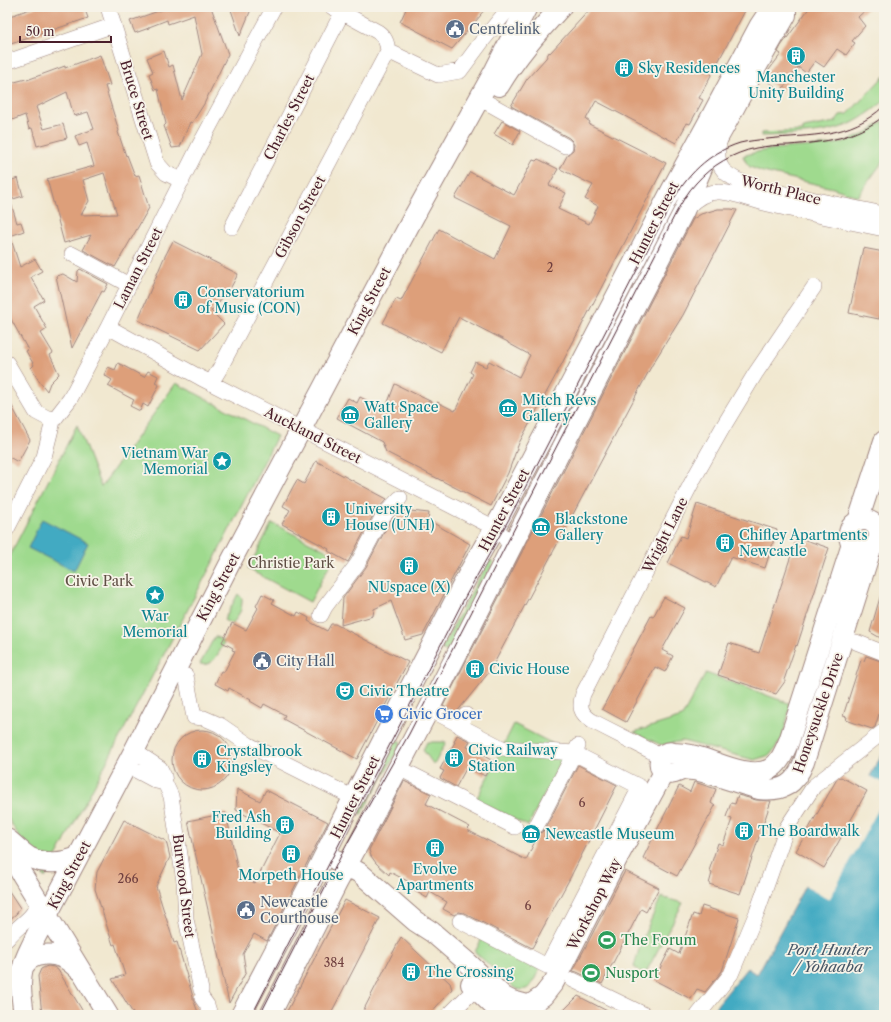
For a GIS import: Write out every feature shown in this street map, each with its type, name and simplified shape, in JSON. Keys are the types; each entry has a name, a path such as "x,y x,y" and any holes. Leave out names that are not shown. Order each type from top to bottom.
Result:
{"main road":[{"name":"King Street","path":"24,1015 21,981 22,969 43,909 78,857 409,225 495,70 527,7"},
{"name":"King Street","path":"441,167 488,103 522,52 561,7"},
{"name":"Hunter Street","path":"241,1015 466,580 495,528 672,189 760,25 772,7"},
{"name":"Hunter Street","path":"270,1015 337,883 429,709 684,211 705,161 786,15 786,7"},
{"path":"881,519 873,523 862,520 858,521 884,441"},
{"name":"Honeysuckle Drive","path":"668,764 687,769 699,770 759,789 778,789 788,785 795,779 804,762 871,549 879,540 881,519"},
{"name":"Honeysuckle Drive","path":"668,764 683,753 751,773 770,769 776,764 789,742 852,544 849,535 850,531 858,521"},
{"path":"852,544 858,550 867,551 871,549"},
{"name":"Workshop Way","path":"531,1011 566,976 610,872 668,764"},
{"path":"7,840 29,857 38,860 59,862 68,861 78,857"},
{"path":"7,850 108,1015"},
{"path":"325,855 360,873 415,921 432,932 467,962 480,984 503,1015"},
{"path":"22,969 32,958 43,955 55,955 65,959 83,974"},
{"path":"480,984 531,1011"}],"street":[{"name":"Bruce Street","path":"108,7 157,163 166,173 182,181"},
{"name":"Laman Street","path":"7,529 44,457 53,421 70,399 182,181 274,7"},
{"path":"340,9 384,37 388,51 438,75 460,71 510,7"},
{"name":"Charles Street","path":"232,226 340,9"},
{"path":"7,62 114,25"},
{"name":"Gibson Street","path":"211,383 388,51"},
{"path":"488,103 565,146"},
{"name":"Worth Place","path":"724,128 719,142 719,160 723,170 733,178 765,189 884,214"},
{"name":"Worth Place","path":"684,211 699,197 708,193 721,192 766,204 884,229"},
{"path":"72,254 129,285"},
{"name":"Wright Lane","path":"668,764 651,750 588,718 582,712 581,701 585,690 693,480 751,381 814,287"},
{"name":"Auckland Street","path":"108,327 211,383 495,528 507,540 510,549"},
{"path":"7,362 36,412 53,421"},
{"path":"321,615 325,607 358,563 383,516 400,498"},
{"path":"856,642 884,654"},
{"path":"186,676 194,717 204,718 220,725 249,745 346,794"},
{"path":"429,709 462,720 460,726 502,748 577,749 640,787 547,966 460,921"},
{"path":"698,1015 731,974 757,912 787,827 814,786 884,731"},
{"path":"537,825 577,749"},
{"name":"Burwood Street","path":"130,758 156,781 165,783 171,796 175,813 184,881 186,919 202,994 210,1015"},
{"path":"405,771 515,827"},
{"name":"King Street","path":"7,938 33,914 37,908 43,909"},
{"path":"566,976 645,1015"},
{"path":"449,1015 480,984"}],"green space":[{"path":"884,76 884,101 855,122 836,129 815,133 761,136 761,133 803,131 803,128 835,122 840,115 848,114"},
{"path":"884,121 884,160 857,197 833,188 763,172 750,167 743,156 757,152 791,147 839,143 861,135"},
{"name":"Civic Park","path":"176,383 277,436 213,562 45,878 7,817 7,561 77,425 101,487"},
{"name":"Christie Park","path":"272,523 335,555 310,602 248,569"},
{"path":"489,560 494,562 448,652 441,649 471,593"},
{"path":"238,594 242,598 241,610 232,624 224,620"},
{"path":"215,636 224,643 212,661 205,664 200,664"},
{"path":"706,673 791,704 782,739 770,755 754,760 683,741 661,745 634,732 682,717"},
{"path":"514,724 567,751 528,826 476,800"},
{"path":"396,740 401,742 396,754 361,814 359,813 389,751"},
{"path":"427,742 446,742 434,765 423,750"},
{"path":"661,897 683,903 645,974 634,967 641,942"},
{"path":"482,938 540,969 530,987 521,990 513,987 475,952"}],"water":[{"path":"42,519 88,543 74,571 28,548"},
{"name":"Port Hunter / Yohaaba","path":"884,751 884,1015 709,1015 747,968 756,974 758,973 805,886 813,890 875,779 870,776"}],"pier":[{"path":"870,776 884,783 884,799 829,900 805,886 806,884 812,888 867,792 866,791 873,780 869,777"}],"building":[{"path":"36,7 84,7 88,18 11,44 7,31 7,17"},
{"path":"170,7 211,7 228,54 204,104 192,123 190,122 180,147 172,148 164,126 166,124 158,89 155,90 149,74 153,72 147,58 164,51 169,67 173,65 182,100 202,54 194,15 168,24 167,20 135,33 130,21"},
{"path":"230,7 252,7 240,36"},
{"path":"407,7 487,7 452,49 400,22"},
{"path":"592,7 747,7 699,98 703,100 690,124 687,123 676,143 596,101 586,119 590,122 589,124 666,163 519,443 508,473 491,506 386,452 382,442 337,418 348,398 357,403 360,397 385,410 395,384 436,404 437,402 455,411 473,374 470,372 475,362 486,367 489,361 519,377 530,355 459,317 441,352 383,323 396,299 401,301 439,229 495,259 511,226 455,198 470,172 514,195 533,160 536,161 538,159 558,169 549,185 566,193 558,209 589,224 598,206 585,199 593,185 560,169 568,154 573,150 574,145 572,141 511,106 527,79 546,58 549,52 550,53"},
{"path":"810,7 869,7 858,17 865,26 852,41 855,43 846,55 837,49 824,67 815,61 806,73 798,67 781,91 763,78 781,54 778,52 781,46"},
{"path":"100,55 110,85 105,86 119,131 118,132 135,176 139,175 149,208 115,267 83,250 91,235 64,243 47,179 94,166 87,143 79,146 75,136 94,129 88,112 74,116 67,92 36,107 44,129 63,124 67,138 37,146 32,128 29,129 25,115 7,122 7,84 27,80 65,66 65,68","holes":["104,173 117,214 81,215 89,201 83,180"]},
{"path":"502,121 520,131 513,145 494,134"},
{"path":"18,178 23,196 10,200 17,223 21,222 24,231 10,236 20,267 35,259 42,271 31,277 44,300 34,306 47,329 41,333 53,353 50,355 59,374 50,383 47,391 31,368 34,365 26,351 28,350 7,312 7,182"},
{"path":"718,209 737,210 683,315 652,365 490,671 456,713 443,706 693,219 701,214"},
{"name":"Conservatorium of Music (CON)","path":"173,241 238,274 230,289 211,311 224,324 200,350 138,320 163,260"},
{"path":"863,248 884,252 884,305 883,304 879,319 849,313"},
{"path":"80,269 108,284 104,292 102,291 72,348 56,276 63,274 77,282 78,271"},
{"path":"118,363 144,377 148,371 158,376 155,383 159,385 148,407 143,404 140,411 130,406 134,400 108,386 112,380 104,375 108,367 115,370"},
{"path":"7,397 30,440 18,462 7,456"},
{"name":"University House (UNH)","path":"316,461 387,499 375,512 348,562 328,551 329,549 282,524 290,510 283,506 294,485 297,480 304,484"},
{"name":"Chifley Apartments Newcastle","path":"697,504 777,530 765,568 731,557 716,587 668,563 681,536 686,538"},
{"name":"NUspace (X)","path":"401,510 429,513 428,520 470,544 423,635 405,640 391,601 374,609 373,616 341,625 343,598 366,567 390,521"},
{"path":"797,537 829,548 797,646 796,645 784,680 786,680 776,694 718,675 729,643 759,653"},
{"path":"262,594 274,600 272,603 296,616 298,612 309,618 308,621 327,631 331,624 335,624 408,662 357,759 283,719 285,715 264,704 262,708 229,688 228,691 215,684 221,671 224,672 235,651 232,650 233,648 222,642 232,623 246,630 258,608 256,606"},
{"path":"881,594 884,594 884,640 870,632"},
{"path":"664,597 685,608 662,650 673,656 665,672 655,667 626,722 602,709 651,616 653,617"},
{"path":"866,656 884,662 884,704 875,727 872,729 846,720 847,717 843,716 861,660 864,661"},
{"name":"Crystalbrook Kingsley","path":"196,730 208,730 219,735 227,743 232,754 230,772 219,785 208,790 196,790 185,785 177,777 172,766 172,754 177,743 185,735"},
{"path":"457,735 470,741 467,747 493,761 485,776 467,767 456,787 440,778 444,771 440,769 455,742"},
{"path":"578,765 617,785 569,880 532,948 464,913 459,912 454,915 443,909 447,902 430,892 427,898 415,891 417,886 390,872 389,875 371,856 369,850 404,781 431,794 426,804 470,827 467,830 526,860 539,833 545,829"},
{"path":"841,777 867,791 824,868 796,851 837,779"},
{"path":"694,782 716,789 711,803 715,806 677,876 643,858 679,786 690,792"},
{"name":"Newcastle Courthouse","path":"237,789 260,801 266,790 328,822 267,941 254,934 243,954 246,972 229,1003 188,821 226,813 239,875 255,883 280,833 236,810"},
{"name":"The Boardwalk","path":"738,795 756,800 771,801 740,894 709,884 712,873 709,871 718,843 723,845 732,819 726,817 731,803 735,804"},
{"path":"124,820 166,841 170,857 156,886 174,943 177,942 199,1015 134,1015 112,979 125,975 115,944 113,945 95,889 97,872"},
{"name":"The Forum","path":"625,871 659,888 646,912 641,909 602,984 573,971"},
{"path":"7,888 20,908 17,913 7,922"},
{"path":"345,900 380,918 330,1015 285,1015"},
{"path":"702,906 739,918 722,971 705,992 697,989 691,999 654,980 670,949 679,954 693,914 699,916"},
{"name":"The Crossing","path":"401,937 450,983 452,989 429,1015 361,1015"},
{"path":"48,966 54,967 58,970 85,1015 42,1015 38,976 41,969"},
{"path":"578,996 615,1015 559,1015"}],"tram line":[{"path":"252,1015 465,597 509,519 677,194 699,167 708,159 728,147 750,141 814,135 843,130 871,117 884,106"},
{"path":"260,1015 347,844 409,734 675,214 690,190 716,165 739,153 760,147 827,141 839,138 862,130 884,116"}],"place":[{"name":"Centrelink","path":"455,29"},
{"name":"Manchester Unity Building","path":"796,56"},
{"name":"Sky Residences","path":"624,68"},
{"name":"Conservatorium of Music (CON)","path":"183,300"},
{"name":"Mitch Revs Gallery","path":"508,408"},
{"name":"Watt Space Gallery","path":"350,415"},
{"name":"Vietnam War Memorial","path":"222,461"},
{"name":"University House (UNH)","path":"331,517"},
{"name":"Blackstone Gallery","path":"541,527"},
{"name":"Chifley Apartments Newcastle","path":"725,543"},
{"name":"NUspace (X)","path":"409,566"},
{"name":"War Memorial","path":"155,595"},
{"name":"City Hall","path":"262,661"},
{"name":"Civic House","path":"475,669"},
{"name":"Civic Theatre","path":"345,691"},
{"name":"Civic Grocer","path":"384,714"},
{"name":"Civic Railway Station","path":"454,758"},
{"name":"Crystalbrook Kingsley","path":"202,759"},
{"name":"Fred Ash Building","path":"285,825"},
{"name":"The Boardwalk","path":"744,831"},
{"name":"Newcastle Museum","path":"531,834"},
{"name":"Evolve Apartments","path":"435,848"},
{"name":"Morpeth House","path":"291,854"},
{"name":"Newcastle Courthouse","path":"246,910"},
{"name":"The Forum","path":"607,940"},
{"name":"The Crossing","path":"411,972"},
{"name":"Nusport","path":"591,973"}]}
